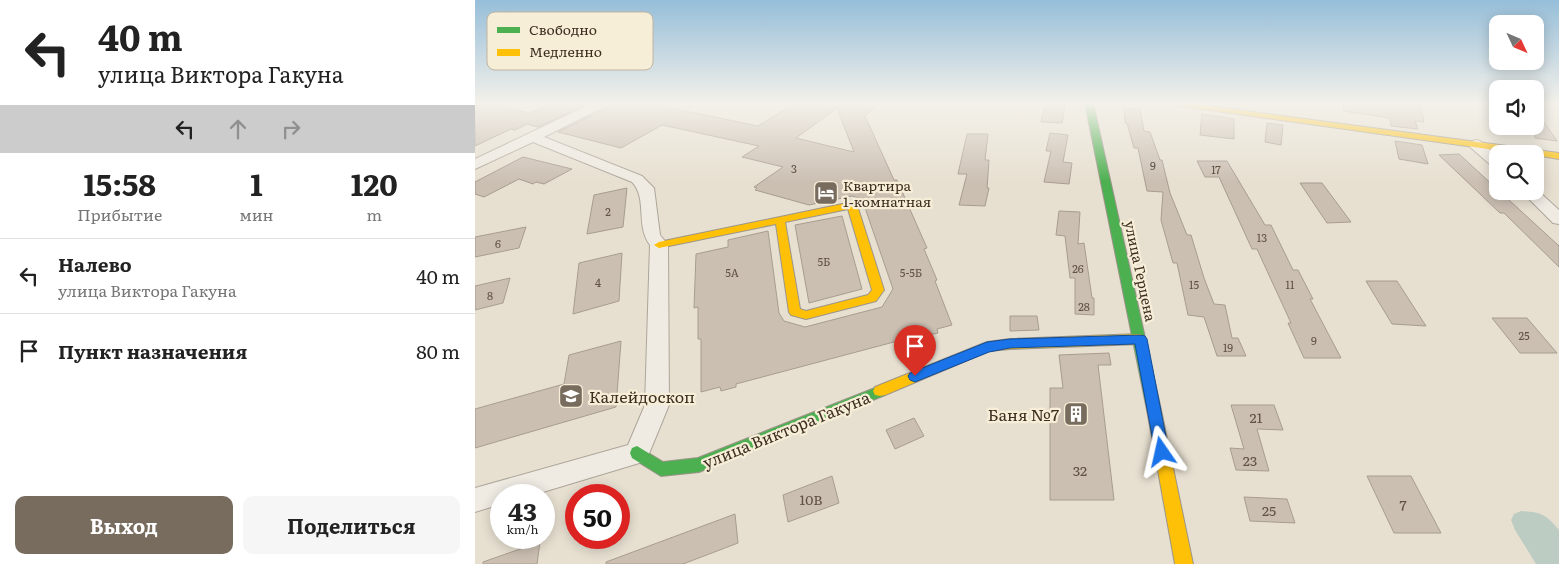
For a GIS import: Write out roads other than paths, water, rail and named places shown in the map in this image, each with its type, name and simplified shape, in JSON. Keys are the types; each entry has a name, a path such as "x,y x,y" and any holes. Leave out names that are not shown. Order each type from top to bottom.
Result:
{"street":[{"path":"475,165 547,129"},
{"name":"улица Герцена","path":"1095,129 1140,339 1184,564"},
{"path":"1367,129 1489,147"},
{"path":"475,500 637,453 657,405 659,245 652,236 646,188 637,179 531,137"},
{"path":"1475,144 1489,156"},
{"path":"1544,155 1559,156"},
{"path":"1539,200 1559,219"},
{"path":"659,245 780,219 852,205 878,290 872,298 806,315 795,312 780,219"},
{"name":"улица Виктора Гакуна","path":"637,453 661,469 699,465 987,347 1010,344 1140,339"}],"place":[{"name":"Квартира 1-комнатная","path":"826,193"},
{"name":"Калейдоскоп","path":"571,396"},
{"name":"Баня №7","path":"1076,414"}]}
